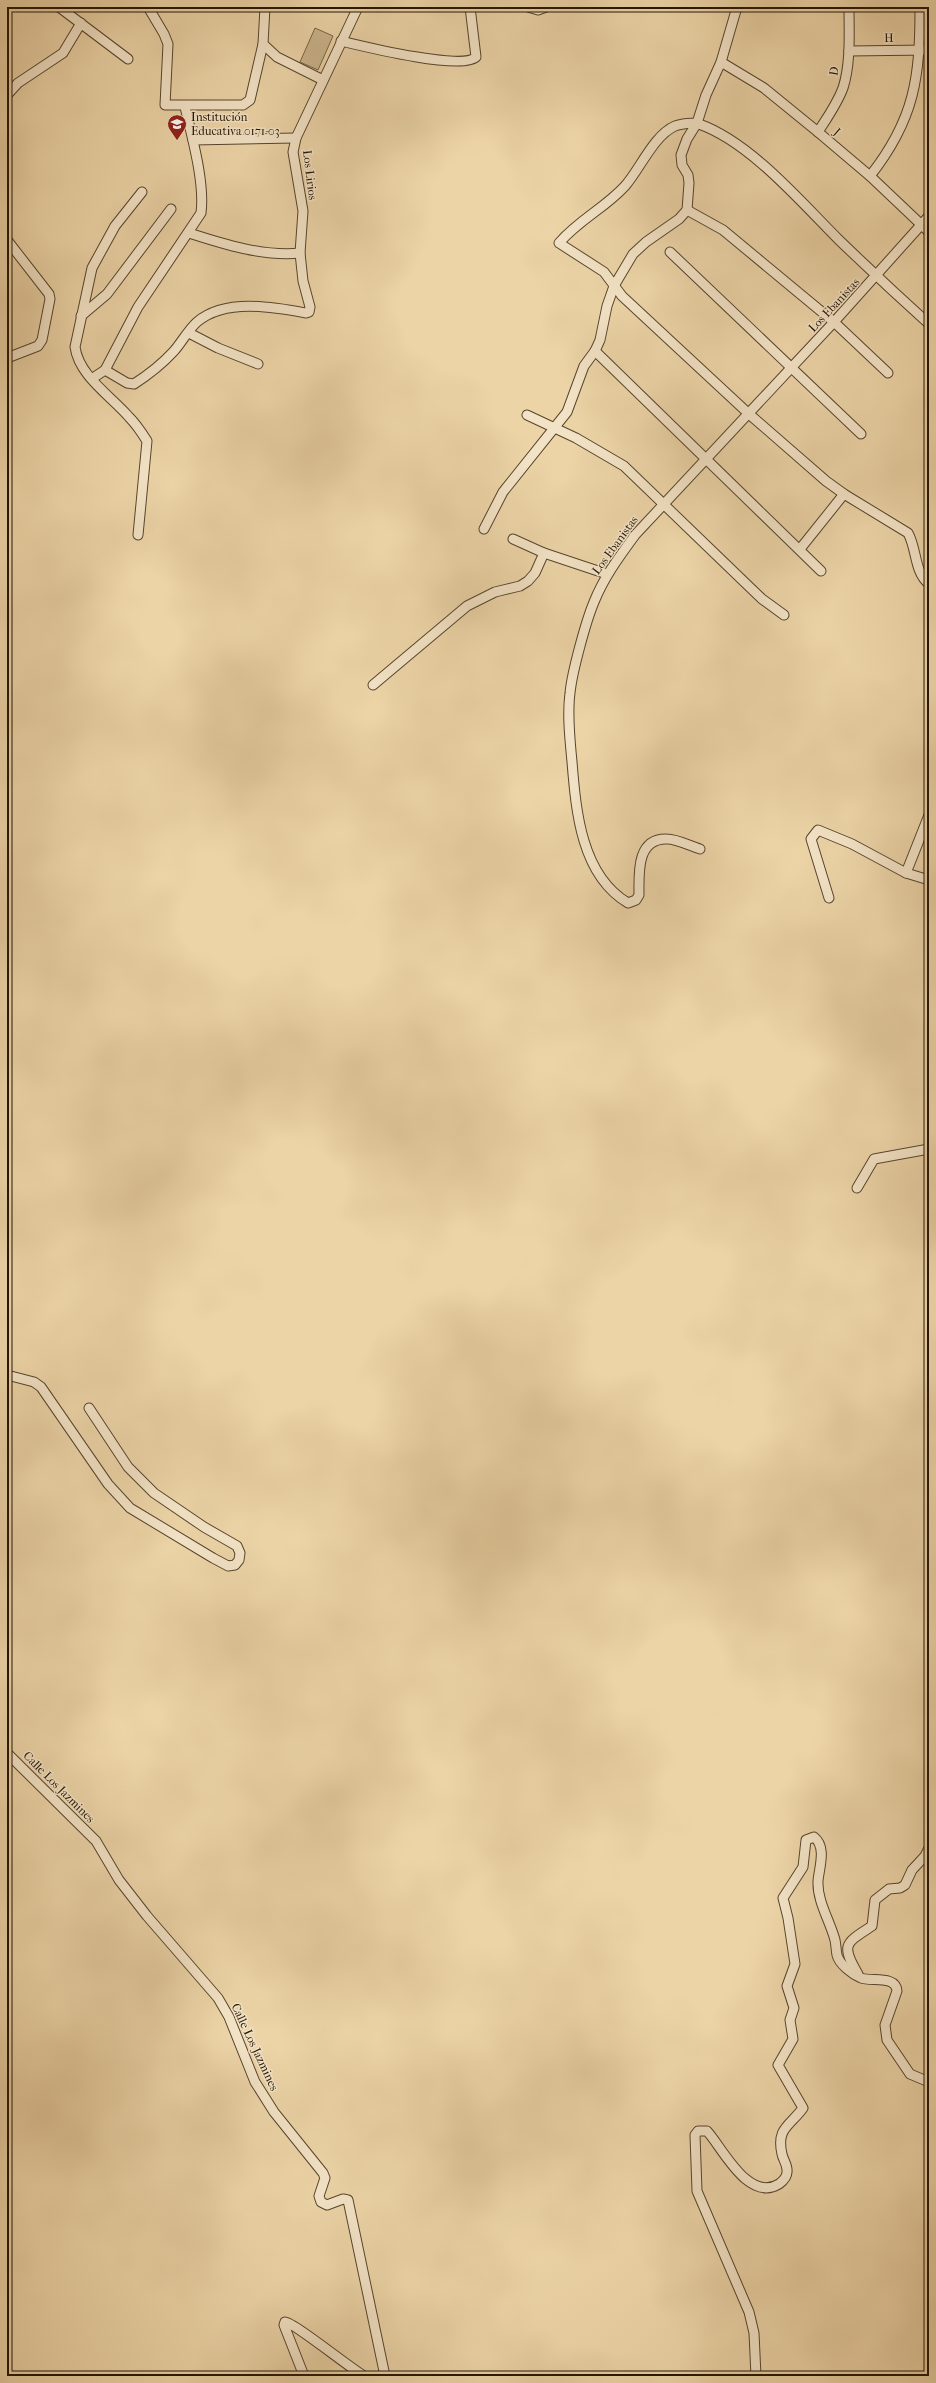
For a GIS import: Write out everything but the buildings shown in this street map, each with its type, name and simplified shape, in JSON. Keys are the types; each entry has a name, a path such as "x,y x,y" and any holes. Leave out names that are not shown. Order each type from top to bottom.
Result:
{"street":[{"path":"59,7 128,59"},
{"path":"148,7 164,34 168,44 165,105 185,107 247,104 253,92 263,44 266,7"},
{"name":"Los Lirios","path":"189,334 196,323 206,316 248,306 272,307 306,313 309,312 310,307 303,281 300,253 303,212 293,152 296,138 341,40 358,7"},
{"path":"341,40 413,56 469,62 476,57 470,7"},
{"path":"528,7 538,10 546,7"},
{"path":"484,529 503,492 567,412 584,366 595,351 604,327 607,306 614,286 633,254 646,242 679,219 687,210 690,183 688,175 682,165 681,155 687,139 697,123 706,95 721,62 737,7"},
{"name":"D","path":"818,132 837,101 843,87 849,51 849,7"},
{"path":"870,176 896,142 903,125 918,75 924,50 920,7"},
{"path":"7,95 18,83 63,53 81,23"},
{"path":"263,44 277,57 323,80"},
{"name":"H","path":"849,51 924,50"},
{"name":"J","path":"721,62 764,88 870,176 926,228"},
{"path":"93,378 104,370 138,307 202,213 203,203 193,140 185,107"},
{"path":"929,324 876,276 787,188 744,150 697,123 676,126 665,133 625,186 600,208 581,220 559,244 604,272 622,296 749,414 844,494 908,533 913,541 920,574 929,584"},
{"path":"193,140 296,138"},
{"path":"138,535 147,441 129,416 93,378 76,357 75,348 92,268 115,226 142,192"},
{"path":"81,316 107,294 171,209"},
{"path":"687,210 723,230 834,322 888,373"},
{"name":"Los Ebanistas","path":"700,849 667,839 652,842 647,846 642,857 640,895 636,900 628,903 602,878 581,836 576,811 570,734 570,692 593,603 607,574 635,535 876,276 926,228 929,216"},
{"path":"189,233 220,243 278,253 300,253"},
{"path":"7,240 49,294 50,299 42,340 38,346 7,358"},
{"path":"670,252 861,434"},
{"path":"104,370 127,383 134,384 174,352 189,334 218,348 258,364"},
{"path":"595,351 821,571"},
{"path":"526,415 611,457 624,466 762,600 784,615"},
{"path":"800,549 844,494"},
{"path":"513,539 544,552 607,574"},
{"path":"373,685 468,606 496,592 520,586 528,581 535,573 544,552"},
{"path":"906,873 929,815"},
{"path":"829,898 811,839 818,830 852,844 906,873 929,880"},
{"path":"857,1188 874,1159 929,1149"},
{"path":"7,1375 34,1382 41,1387 108,1484 130,1508 213,1558 228,1566 235,1565 239,1560 240,1553 237,1546 204,1527 154,1492 128,1467 89,1408"},
{"name":"Calle Los Jazmines","path":"7,1753 96,1841 119,1880 147,1916 218,1998 229,2017 255,2082 274,2112 323,2172 325,2178 319,2196 321,2202 327,2205 343,2199 348,2200 385,2376"},
{"path":"756,2376 754,2333 749,2312 697,2191 695,2135 702,2130 707,2130 731,2165 749,2181 770,2187 781,2183 786,2177 788,2171 782,2156 780,2139 781,2132 803,2108 778,2065 793,2039 790,2020 794,2008 787,1986 795,1964 788,1918 783,1898 802,1867 806,1840 809,1838 814,1837 819,1843 822,1858 818,1882 820,1896 835,1940 837,1956 842,1965 861,1978 891,1982 896,1986 897,1991 885,2025 885,2034 905,2068 914,2076 929,2082"},
{"path":"861,1978 848,1957 847,1950 852,1938 872,1926 874,1900 889,1889 900,1888 905,1885 912,1870 925,1856 929,1848"},
{"path":"304,2376 284,2325 285,2322 296,2326 347,2366 364,2376"}],"shaded area":[{"path":"315,28 333,36 318,70 300,62"}],"place":[{"name":"Institución Educativa 0171-03","path":"177,141"}]}
